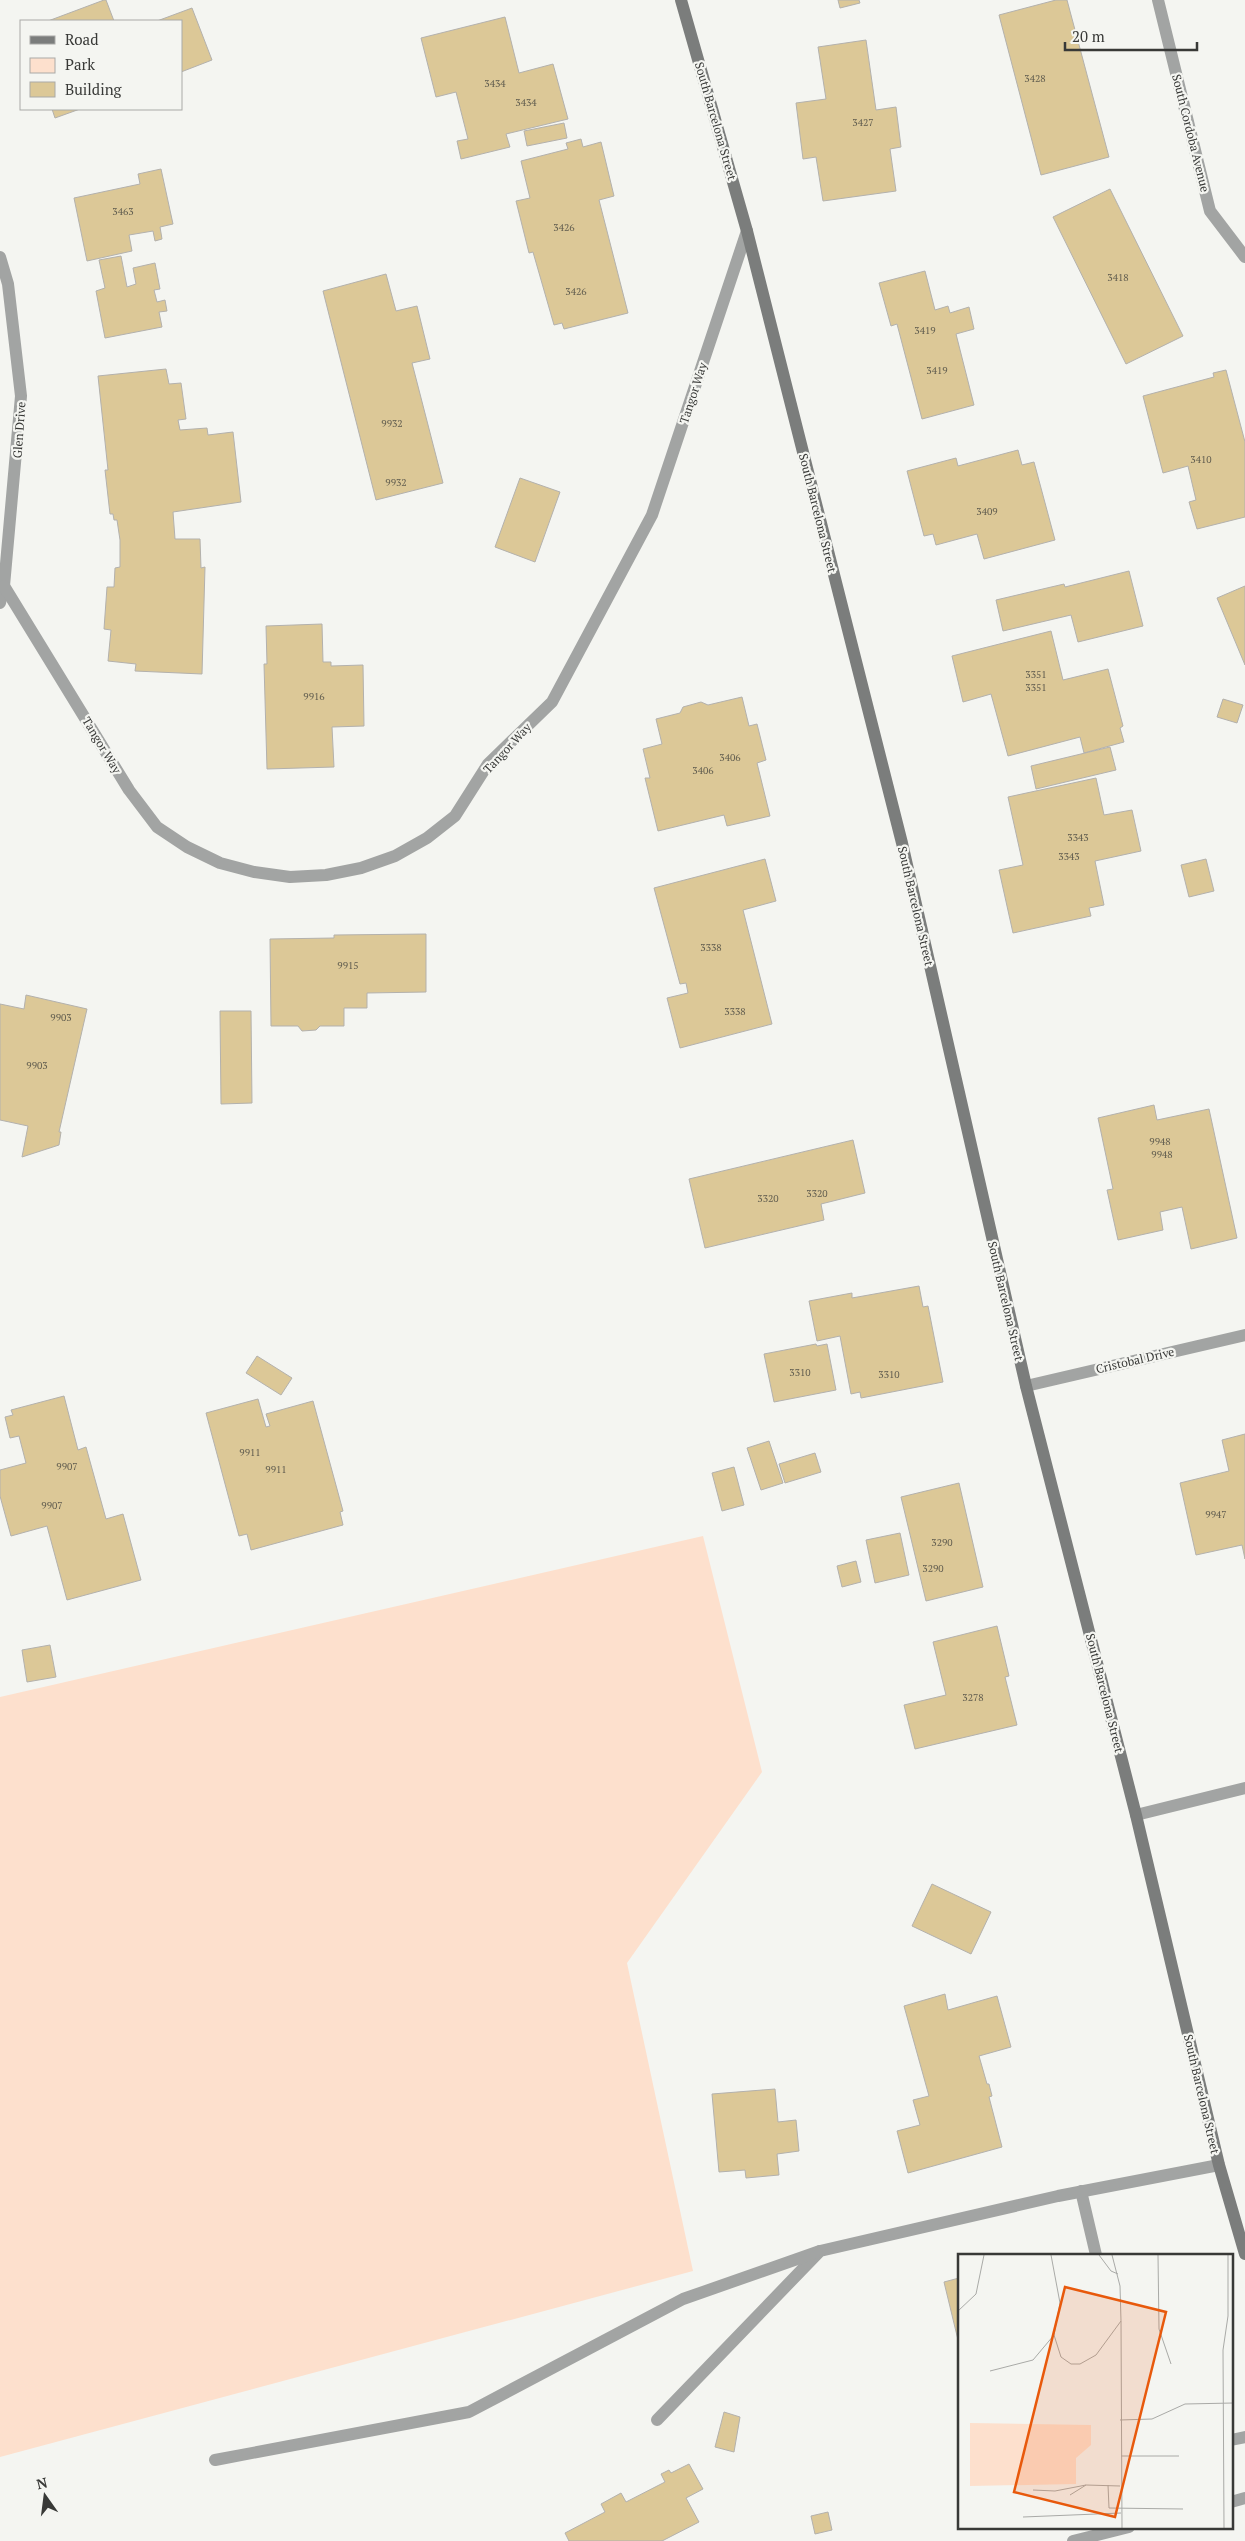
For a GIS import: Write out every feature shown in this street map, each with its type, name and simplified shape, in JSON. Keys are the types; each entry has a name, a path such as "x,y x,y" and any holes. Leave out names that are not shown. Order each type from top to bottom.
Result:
{"main road":[{"name":"South Barcelona Street","path":"681,0 747,231 900,834 1026,1386 1136,1815 1219,2165 1245,2254"}],"street":[{"name":"South Cordoba Avenue","path":"1158,0 1210,211 1245,257"},
{"name":"Tangor Way","path":"4,586 129,790 157,827 187,847 220,862 254,872 290,877 326,876 361,868 395,856 427,838 455,816 488,764 552,702 652,515 747,231"},
{"name":"Glen Drive","path":"0,257 8,284 21,396 4,586 0,603"},
{"name":"Cristobal Drive","path":"1026,1386 1245,1335"},
{"path":"1136,1815 1245,1788"},
{"path":"215,2460 469,2412 683,2299 820,2251 1081,2191 1219,2165"},
{"path":"1081,2191 1096,2254"},
{"path":"657,2420 820,2251"},
{"path":"1232,2440 1245,2437"},
{"path":"1232,2502 1245,2498"},
{"path":"1073,2541 1125,2528"}],"green space":[{"path":"703,1536 762,1772 627,1963 693,2271 0,2457 0,1697"}],"building":[{"path":"106,0 114,20 51,20"},
{"path":"838,0 859,0 860,3 840,8"},
{"path":"1056,0 1067,0 1109,157 1041,175 999,15"},
{"path":"192,8 212,60 182,72 182,20 160,20"},
{"path":"505,17 519,73 553,64 568,119 506,134 510,147 461,159 457,141 468,139 456,92 436,97 421,38"},
{"path":"866,40 876,110 896,107 901,147 890,149 896,191 823,201 816,157 803,159 796,103 826,99 818,47"},
{"path":"52,110 77,110 55,118"},
{"path":"564,123 567,138 527,146 524,131"},
{"path":"581,139 583,147 601,142 614,196 599,200 628,313 564,329 562,323 554,325 533,252 529,253 516,201 530,198 521,161 568,149 566,143"},
{"path":"161,169 173,224 160,227 162,239 155,241 153,231 129,235 132,251 87,261 74,198 140,184 138,174"},
{"path":"1110,189 1183,336 1126,364 1053,217"},
{"path":"121,256 127,287 136,284 133,268 155,263 160,289 154,290 157,302 165,300 167,311 159,312 162,327 105,338 96,291 105,288 99,260"},
{"path":"925,271 935,310 948,306 950,313 969,307 974,329 956,334 974,405 922,419 897,324 891,326 879,283"},
{"path":"386,274 396,311 417,306 430,359 412,363 443,483 376,500 323,291"},
{"path":"166,369 169,384 181,383 186,419 178,420 180,430 207,428 208,435 233,432 241,502 173,512 175,539 200,539 201,568 205,567 202,674 135,671 136,664 108,661 111,630 104,629 107,587 114,587 115,568 120,567 120,540 117,520 114,520 113,514 110,514 105,470 108,470 98,376"},
{"path":"1226,370 1245,442 1245,517 1197,529 1189,502 1196,500 1188,466 1163,473 1143,396 1214,377 1213,373"},
{"path":"1018,450 1022,465 1034,462 1055,540 984,559 977,534 936,545 933,534 924,536 907,471 956,458 958,466"},
{"path":"520,478 560,492 535,562 495,547"},
{"path":"1129,571 1143,626 1078,642 1071,615 1003,631 996,600 1064,584 1065,587"},
{"path":"1245,586 1245,665 1217,598"},
{"path":"322,624 323,662 331,662 331,666 363,665 364,726 332,727 334,767 267,769 264,664 267,664 266,626"},
{"path":"1051,631 1063,680 1108,669 1123,726 1120,728 1124,742 1084,753 1080,737 1008,756 991,694 963,702 952,656"},
{"path":"742,697 749,726 757,724 766,760 757,763 770,816 727,826 724,815 658,831 645,778 650,778 643,749 662,744 656,719 680,713 683,707 701,702 708,705"},
{"path":"1223,699 1243,705 1237,723 1217,717"},
{"path":"1110,747 1116,770 1036,789 1031,766"},
{"path":"1096,778 1104,815 1132,810 1141,851 1095,861 1104,905 1089,908 1091,916 1013,933 999,870 1023,865 1008,797"},
{"path":"765,859 776,901 743,910 772,1024 680,1048 667,998 688,993 686,983 680,984 654,888"},
{"path":"1206,859 1214,891 1189,897 1181,865"},
{"path":"426,934 426,992 367,993 367,1008 344,1008 344,1026 320,1026 316,1030 302,1031 298,1026 271,1026 270,939 334,938 334,935"},
{"path":"26,995 87,1009 59,1132 61,1132 59,1145 22,1157 28,1126 0,1120 0,1004 24,1009"},
{"path":"220,1011 251,1011 252,1103 221,1104"},
{"path":"1154,1105 1157,1120 1209,1109 1237,1238 1191,1249 1182,1207 1160,1212 1163,1230 1118,1240 1107,1190 1113,1189 1098,1118"},
{"path":"853,1140 865,1193 821,1204 824,1220 705,1248 689,1179"},
{"path":"919,1286 923,1307 928,1306 943,1382 861,1398 860,1392 851,1394 840,1336 817,1341 809,1301 852,1293 852,1298"},
{"path":"816,1344 817,1346 827,1344 836,1390 774,1402 764,1354"},
{"path":"257,1356 292,1378 281,1395 246,1373"},
{"path":"64,1396 78,1450 86,1447 106,1519 123,1514 141,1580 67,1600 47,1526 11,1536 0,1496 0,1470 26,1463 19,1436 10,1438 5,1417 13,1415 11,1410"},
{"path":"258,1399 266,1427 270,1426 266,1414 313,1401 343,1511 340,1512 343,1525 251,1550 247,1534 239,1536 206,1413"},
{"path":"1245,1434 1245,1559 1242,1545 1196,1555 1180,1483 1229,1471 1222,1440"},
{"path":"769,1441 783,1483 761,1490 747,1448"},
{"path":"815,1453 821,1472 785,1483 779,1464"},
{"path":"734,1467 744,1505 722,1511 712,1473"},
{"path":"959,1483 983,1587 926,1601 901,1497"},
{"path":"900,1533 909,1575 875,1583 866,1540"},
{"path":"856,1561 861,1582 842,1587 837,1566"},
{"path":"997,1626 1009,1676 1005,1677 1017,1725 915,1749 904,1705 946,1695 933,1642"},
{"path":"50,1645 56,1677 27,1682 22,1650"},
{"path":"932,1884 991,1912 971,1954 912,1926"},
{"path":"945,1994 948,2010 997,1996 1011,2047 979,2056 987,2084 989,2084 992,2096 989,2097 1002,2147 908,2173 897,2131 920,2125 913,2100 929,2096 904,2006"},
{"path":"775,2089 778,2122 796,2120 799,2151 777,2154 779,2175 746,2178 745,2170 719,2172 712,2094"},
{"path":"958,2278 958,2340 944,2282"},
{"path":"724,2412 740,2417 734,2452 715,2447"},
{"path":"689,2464 703,2489 686,2498 699,2522 662,2541 569,2541 565,2533 605,2512 601,2504 621,2493 626,2502 665,2482 661,2474 669,2470 671,2473"},
{"path":"828,2512 832,2530 815,2534 811,2516"}]}
